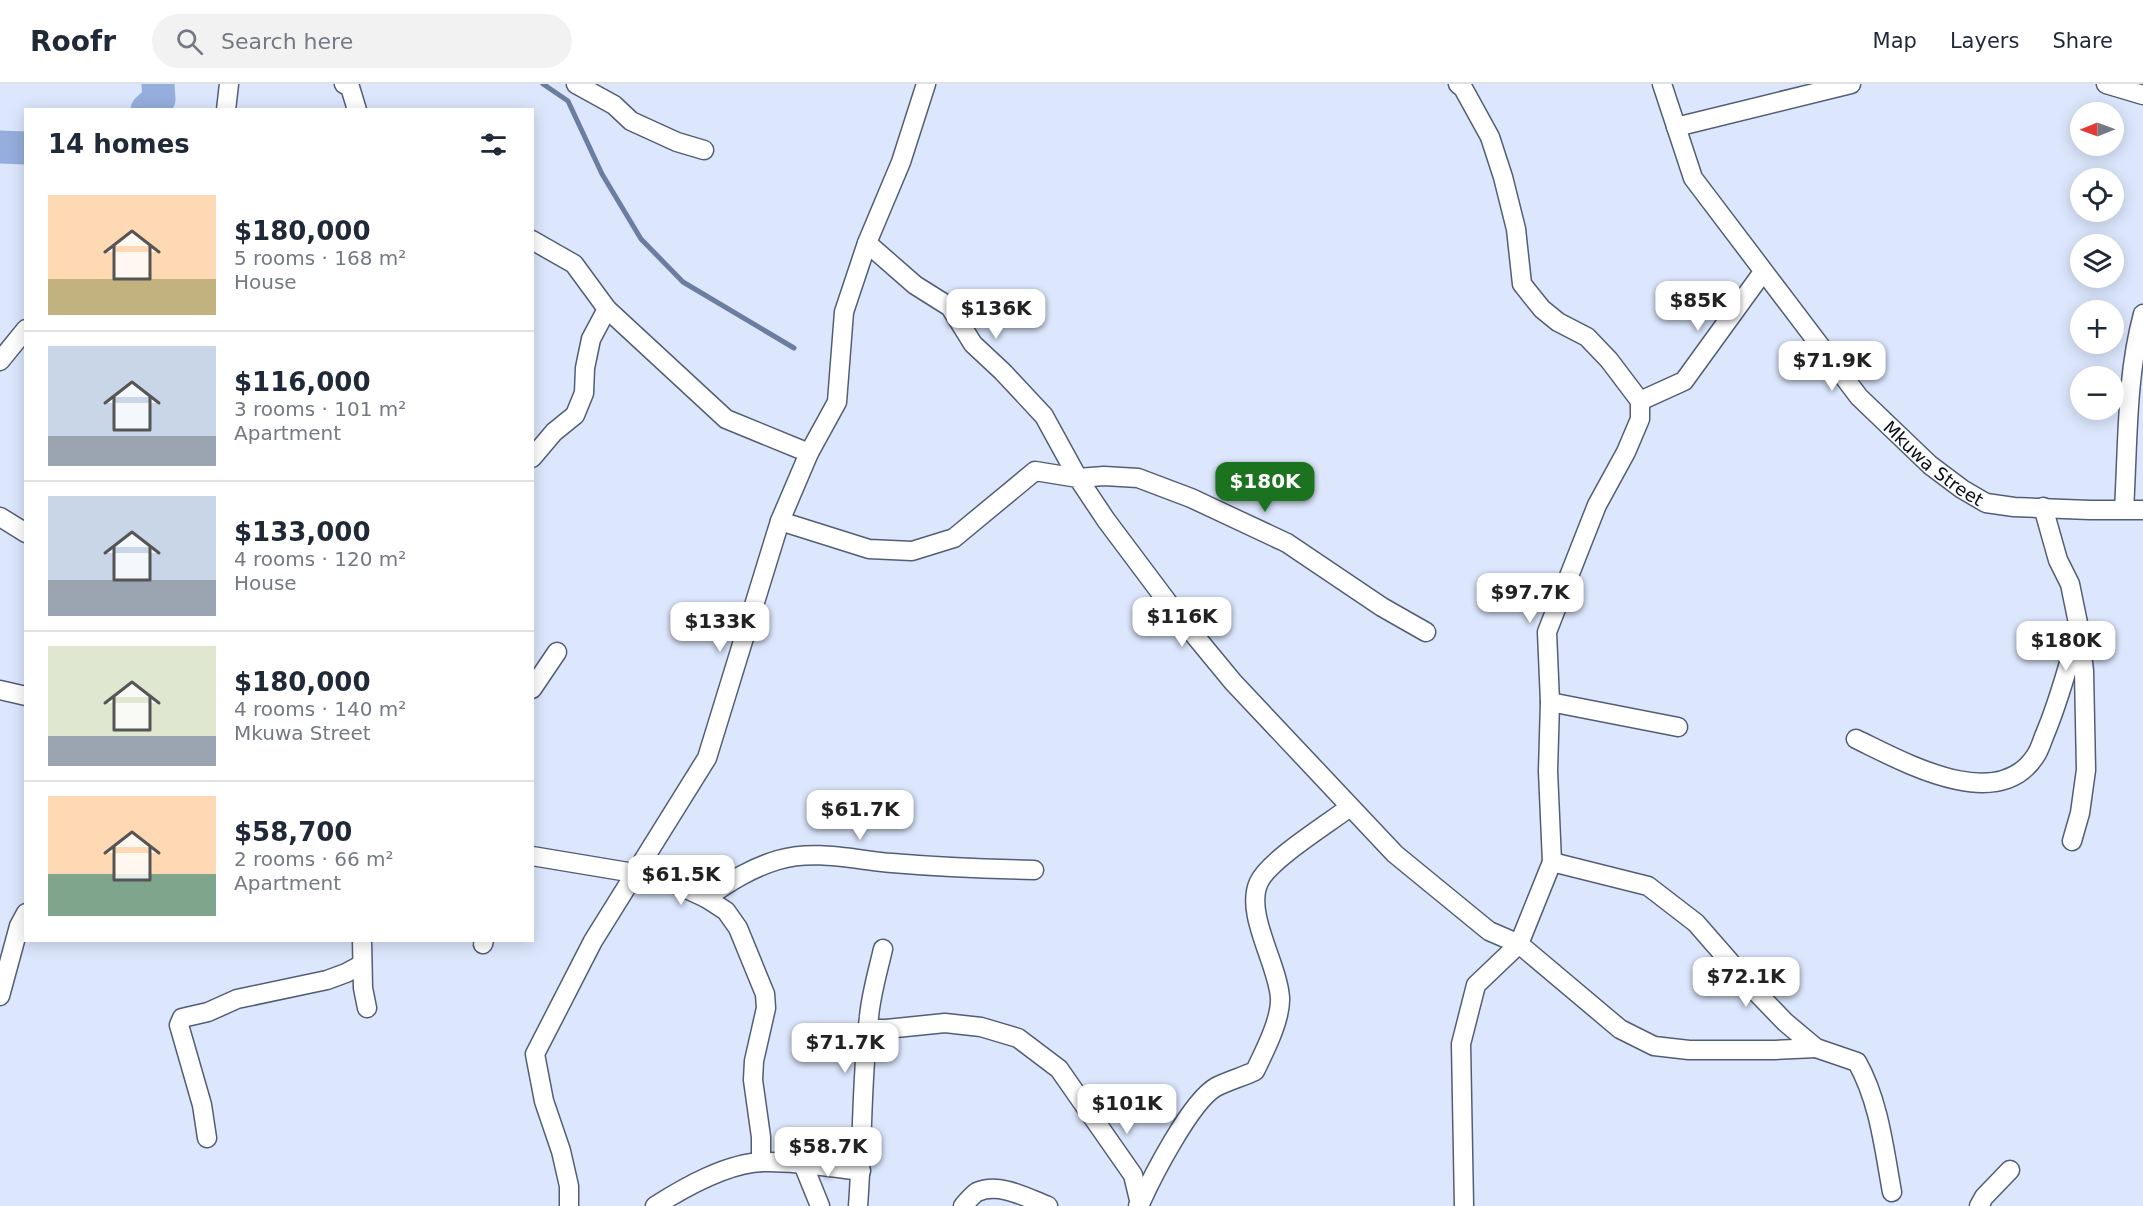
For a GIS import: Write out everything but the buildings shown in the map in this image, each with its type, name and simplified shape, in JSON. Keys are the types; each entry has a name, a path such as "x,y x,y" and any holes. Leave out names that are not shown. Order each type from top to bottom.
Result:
{"street":[{"path":"226,108 229,84"},
{"path":"345,84 350,87 356,108"},
{"path":"576,84 614,105 631,121 677,142 704,150"},
{"path":"569,1206 569,1186 561,1151 544,1101 535,1054 593,941 707,758 780,521 809,453 837,402 844,312 867,243 901,162 926,84"},
{"name":"Mkuwa Street","path":"1662,84 1693,178 1859,397 1930,465 1962,489 1986,503 2014,507 2143,510"},
{"path":"1676,127 1851,84"},
{"path":"1464,85 1490,137 1503,177 1516,229 1522,284 1542,309 1558,322 1587,337 1609,360 1640,401 1640,419 1626,453 1598,505 1547,632 1550,702 1548,771 1552,862 1519,944 1476,985 1461,1044 1464,1206"},
{"path":"2112,86 2143,86"},
{"path":"2112,86 2143,95"},
{"path":"2112,86 2143,109"},
{"path":"534,241 574,264 607,309 726,419 809,453"},
{"path":"867,243 915,285 950,307 973,344 1004,372 1044,416 1078,478 1106,520 1172,608 1233,682 1395,854 1489,931 1519,944 1620,1029 1654,1046 1700,1050 1816,1048 1857,1062 1866,1078 1881,1129 1892,1192"},
{"path":"1640,401 1684,381 1763,272"},
{"path":"534,456 554,432 575,415 584,393 585,368 591,339 607,309"},
{"path":"2124,508 2129,413 2139,329 2143,314"},
{"path":"0,361 24,331"},
{"path":"780,521 869,549 912,551 954,538 1035,471 1078,478 1104,476 1138,478 1191,498 1287,543 1382,607 1426,632"},
{"path":"2043,507 2058,560 2070,584 2079,628 2084,671 2086,770 2080,813 2072,841"},
{"path":"0,517 24,532"},
{"path":"1856,740 1952,781 1985,783 2006,780 2014,776 2023,771 2036,755 2061,693 2079,628"},
{"path":"534,686 557,652"},
{"path":"0,690 24,696"},
{"path":"1550,702 1678,727"},
{"path":"1139,1205 1170,1147 1203,1098 1215,1088 1255,1071 1271,1038 1280,999 1254,909 1258,883 1273,864 1350,807"},
{"path":"534,856 669,881 706,898 726,911 738,928 765,994 766,1008 754,1061 753,1080 761,1162"},
{"path":"706,898 746,872 780,859 801,856 837,856 890,863 1034,870"},
{"path":"1552,862 1648,886 1696,923 1758,994 1785,1022 1816,1048"},
{"path":"0,996 24,917"},
{"path":"362,942 361,965 367,1008"},
{"path":"858,1206 864,1070 869,1016 883,949"},
{"path":"207,1138 202,1105 179,1025 182,1018 208,1012 237,999 327,980 346,974 361,965"},
{"path":"868,1029 945,1023 981,1027 1018,1038 1059,1069 1133,1175 1139,1205"},
{"path":"656,1206 679,1191 740,1165 761,1162 803,1164 861,1171"},
{"path":"803,1164 820,1206"},
{"path":"1978,1206 2010,1170"},
{"path":"963,1206 977,1192 997,1189 1008,1190 1048,1206"}],"waterway":[{"path":"149,108 159,99 158,84"},
{"path":"543,84 568,101 602,174 641,239 683,282 794,348"},
{"path":"0,147 24,148"}]}
